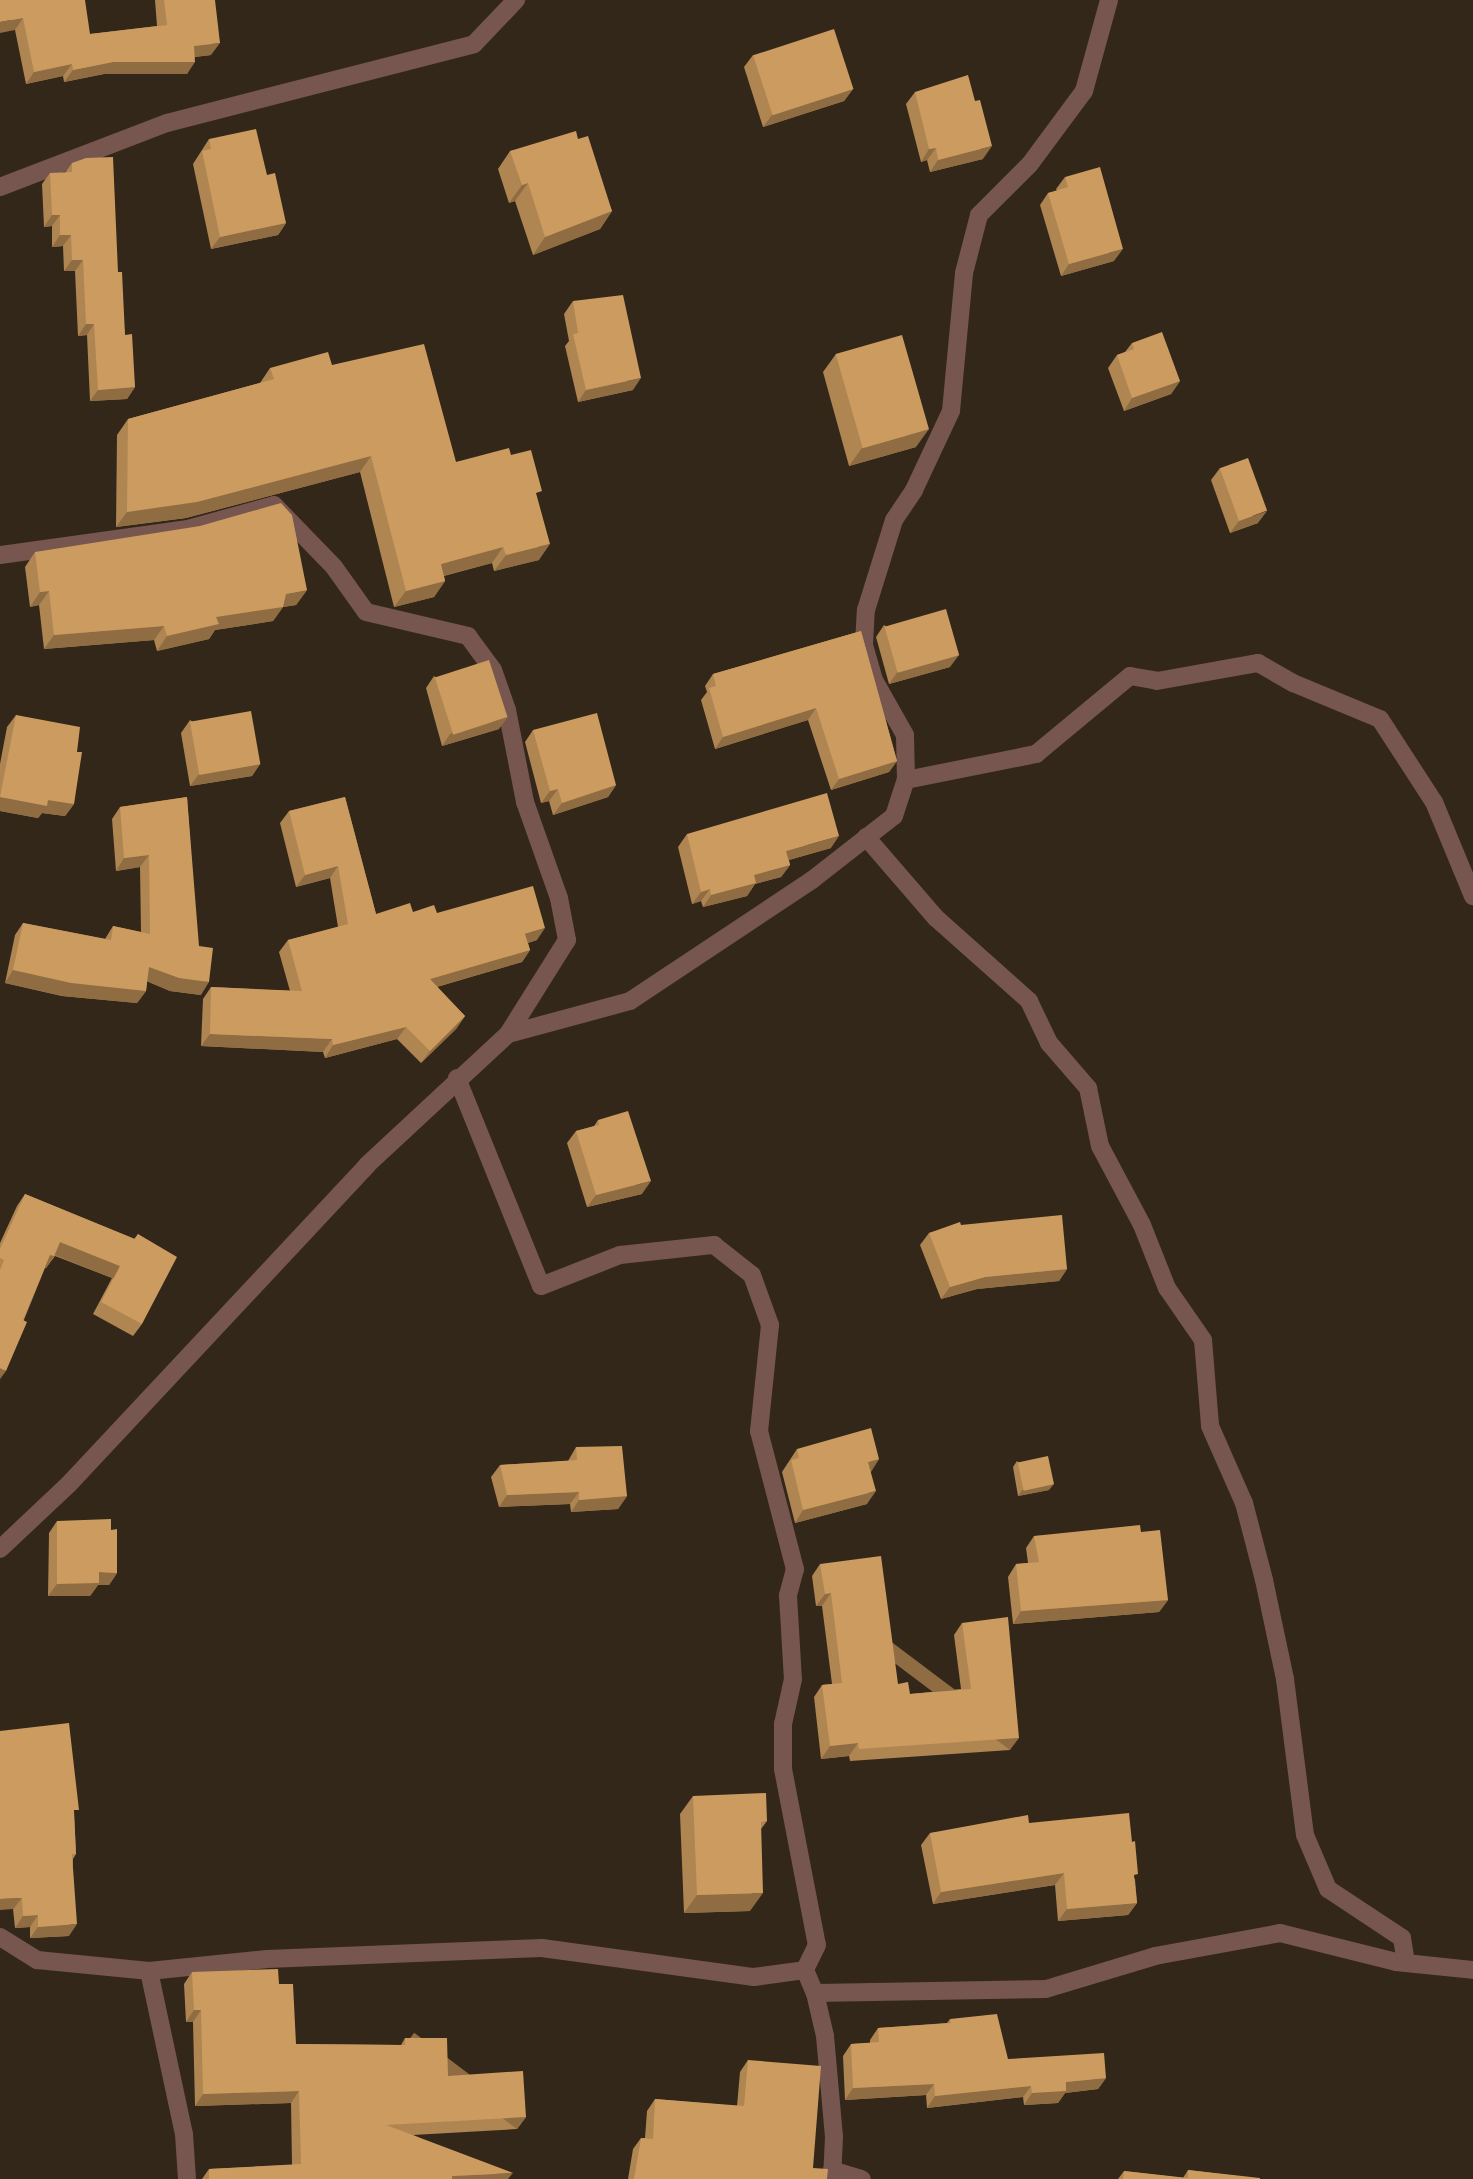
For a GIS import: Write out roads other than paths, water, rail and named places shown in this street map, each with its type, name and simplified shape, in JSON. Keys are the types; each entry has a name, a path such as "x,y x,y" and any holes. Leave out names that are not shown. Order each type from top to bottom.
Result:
{"street":[{"path":"0,187 167,123 474,44 516,0"},
{"path":"508,1034 630,1001 812,880 894,816 906,780 905,735 874,680 864,645 866,610 894,520 914,490 951,411 964,273 979,215 1030,164 1084,90 1109,0"},
{"path":"0,555 188,529 274,505 334,567 366,612 468,635 493,670 507,710 525,802 559,898 567,940 508,1034 457,1078 367,1165 69,1484 0,1549"},
{"path":"906,780 1036,754 1130,676 1157,681 1258,663 1293,683 1380,719 1434,802 1473,896"},
{"path":"866,837 936,918 1028,1001 1049,1043 1088,1088 1100,1146 1142,1225 1167,1288 1203,1340 1210,1426 1244,1503 1264,1580 1284,1679 1305,1835 1328,1889 1402,1938 1406,1963"},
{"path":"457,1078 541,1286 620,1255 714,1245 752,1275 770,1325 759,1431 795,1569 788,1596 793,1679 783,1724 783,1769 817,1945 805,1970"},
{"path":"816,1993 1046,1989 1155,1956 1280,1933 1406,1963 1473,1970"},
{"path":"0,1937 37,1960 149,1970 267,1959 542,1948 754,1977 805,1970"},
{"path":"149,1970 184,2134 187,2179"},
{"path":"805,1970 816,1993 825,2036 832,2175 862,2179"}]}
